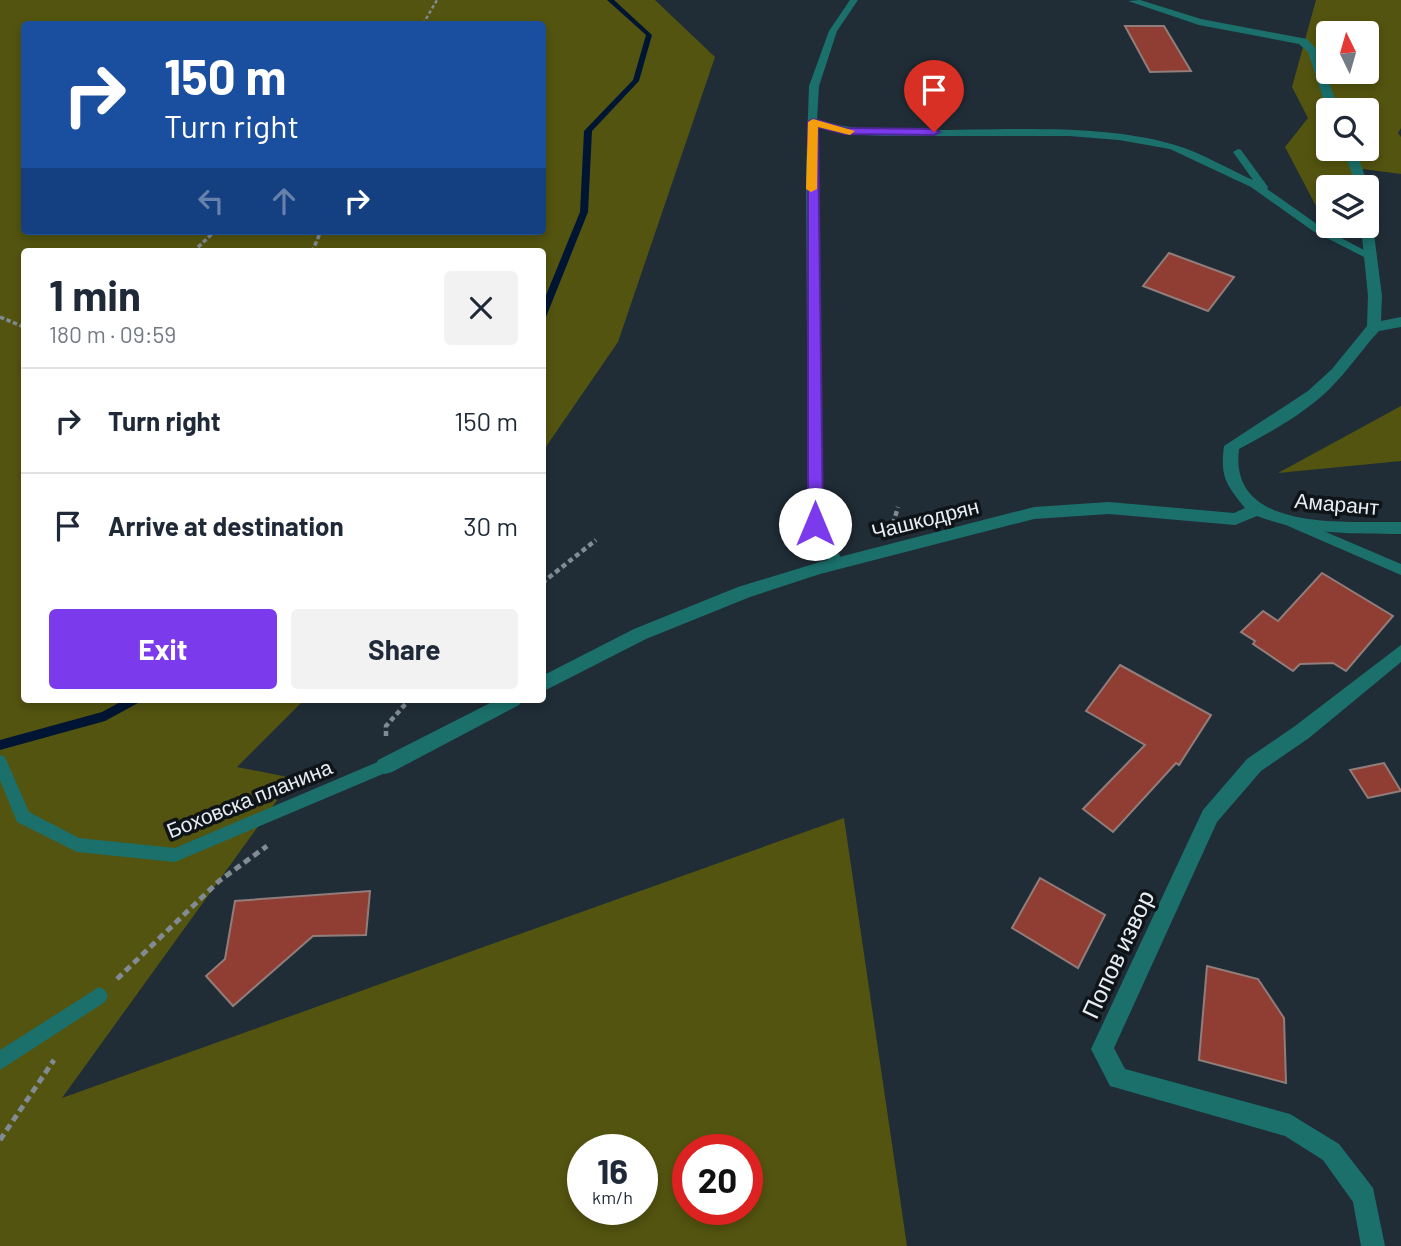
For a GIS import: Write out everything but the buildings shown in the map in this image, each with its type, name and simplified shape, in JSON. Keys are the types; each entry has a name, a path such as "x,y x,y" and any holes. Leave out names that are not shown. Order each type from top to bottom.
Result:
{"street":[{"path":"1133,1 1199,22 1303,41 1313,51 1329,98"},
{"path":"1368,238 1375,296 1374,327"},
{"path":"1256,510 1233,481 1229,468 1232,446 1280,421 1326,384 1374,327 1401,322"},
{"name":"Чашкодрян","path":"546,682 640,634 744,592 837,563 1034,513 1109,508 1235,519 1256,510"},
{"name":"Амарант","path":"1256,510 1293,523 1331,527 1401,528"},
{"name":"Попов извор","path":"1373,1246 1364,1197 1331,1152 1290,1126 1118,1078 1102,1049 1210,816 1254,765 1303,732 1401,652"},
{"path":"385,766 507,703"}],"lane":[{"path":"837,563 815,524 814,86 833,31 854,0"},
{"path":"813,122 845,131 1069,133 1119,137 1173,148 1217,165 1268,194 1317,229 1370,256"},
{"path":"1238,152 1268,194"},
{"path":"1293,523 1401,570"},
{"name":"Боховска планина","path":"0,762 23,817 77,845 175,855 385,766"},
{"path":"0,1061 99,996"}],"path":[{"path":"425,21 437,0"},
{"path":"197,248 211,235"},
{"path":"0,317 21,326"},
{"path":"546,580 596,540"},
{"path":"385,766 386,726 406,703"},
{"path":"99,996 219,881 269,844"},
{"path":"0,1140 62,1049"}],"shaded area":[{"path":"0,0 655,0 715,57 618,342 546,447 546,248 21,248 21,703 301,703 237,767 293,778 62,1098 844,818 907,1246 0,1246"},
{"path":"1316,0 1401,0 1401,128 1398,133 1401,137 1401,174 1363,169 1358,175 1316,175 1316,206 1285,147 1308,118 1292,87"},
{"path":"1401,406 1401,461 1278,473"}],"waterway":[{"path":"546,307 584,212 588,131 636,81 649,35 610,0"},
{"path":"0,745 105,716 129,703"}],"slow traffic":[{"path":"811,189 813,122 831,129 850,131"}],"route":[{"path":"815,524 811,173 813,122 845,131 934,132"}]}
